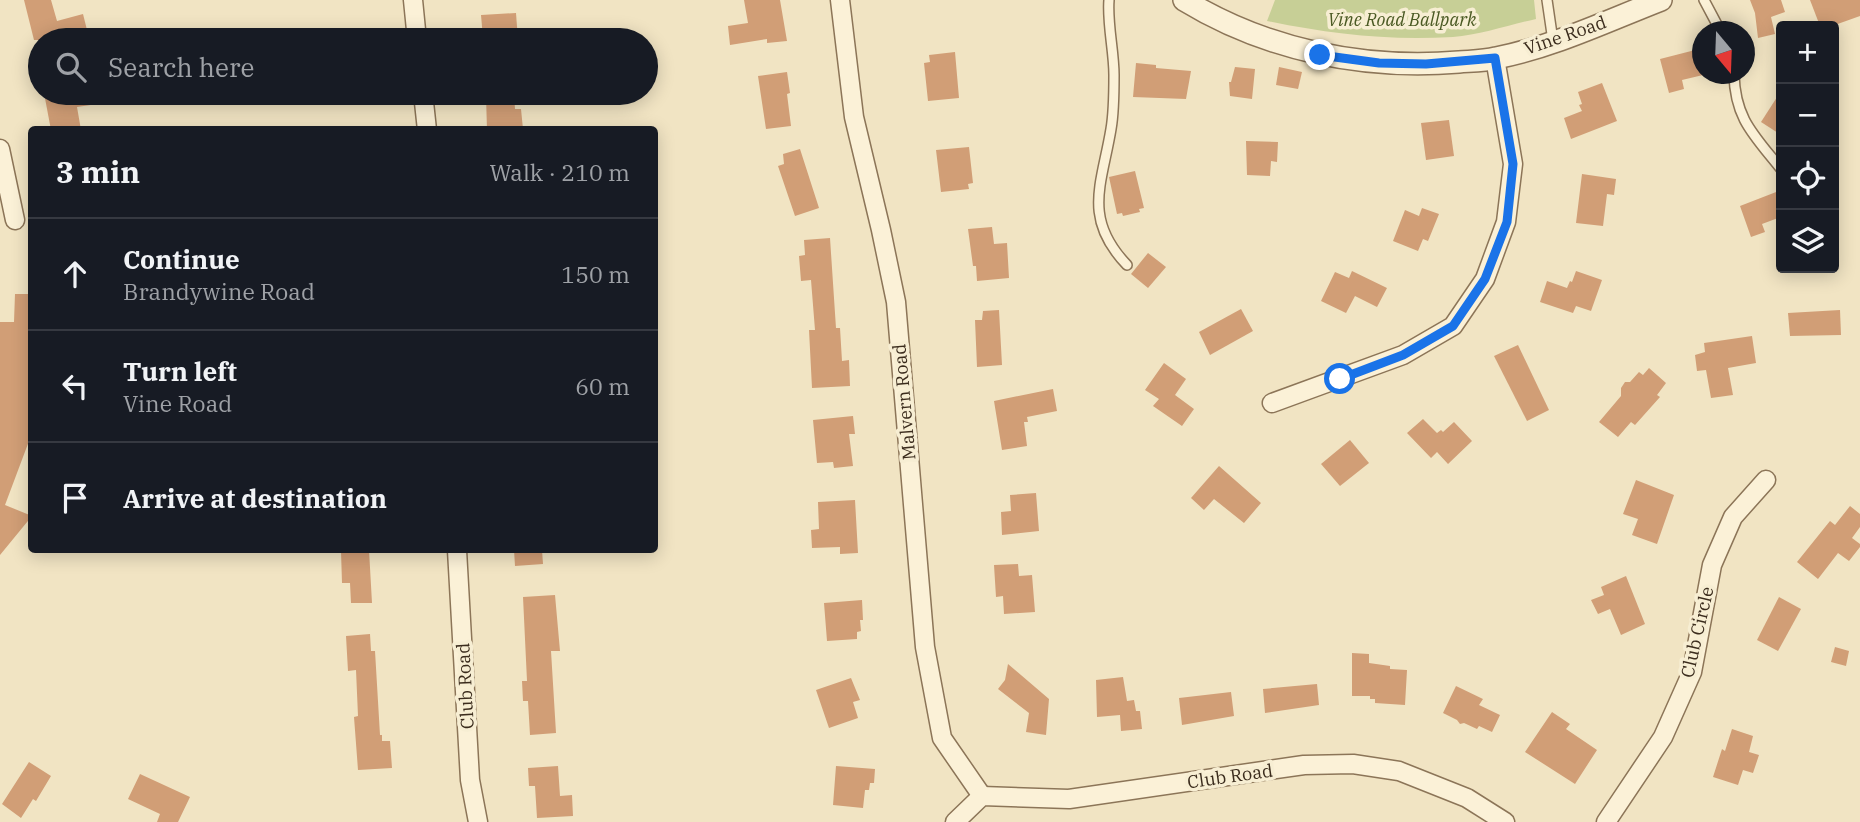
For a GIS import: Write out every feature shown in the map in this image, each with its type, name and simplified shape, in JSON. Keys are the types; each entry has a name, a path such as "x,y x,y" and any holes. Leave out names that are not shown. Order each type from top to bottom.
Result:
{"street":[{"path":"413,0 416,28"},
{"name":"Malvern Road","path":"841,0 854,117 896,302 925,647 942,738 982,796"},
{"name":"Vine Road","path":"1184,0 1209,16 1320,55 1379,63 1426,64 1495,58 1553,41 1661,0"},
{"path":"1272,403 1403,355 1443,332 1453,326 1485,279 1507,222 1513,164 1495,58"},
{"path":"424,105 427,126"},
{"path":"0,149 15,220"},
{"name":"Club Circle","path":"1606,822 1662,737 1692,672 1712,565 1733,517 1766,480"},
{"name":"Club Road","path":"457,553 470,780 478,822"},
{"name":"Club Road","path":"982,796 1069,799 1304,765 1353,764 1399,771 1467,799 1505,822"},
{"path":"954,822 982,796"}],"lane":[{"path":"1108,0 1114,75 1111,128 1098,194 1101,224 1111,248 1127,265"},
{"path":"1547,0 1553,41"},
{"path":"1704,0 1715,21"},
{"path":"1734,84 1740,114 1776,163"}],"green space":[{"name":"Vine Road Ballpark","path":"1275,0 1534,0 1536,19 1463,36 1382,37 1313,30 1267,21"}],"building":[{"path":"24,0 51,0 57,21 83,14 86,28 31,28"},
{"path":"744,0 780,0 787,41 767,43 767,39 730,45 728,26 748,23"},
{"path":"1750,0 1781,0 1785,12 1771,17 1775,34 1758,38 1755,13"},
{"path":"1810,0 1860,0 1860,16 1839,24 1839,21 1818,21"},
{"path":"516,13 517,28 482,28 481,15"},
{"path":"1692,51 1692,78 1682,80 1684,89 1669,93 1660,59"},
{"path":"955,52 959,98 928,101 924,63 930,62 929,55"},
{"path":"1136,63 1191,71 1186,99 1133,97"},
{"path":"1235,67 1255,69 1252,99 1230,96 1229,82"},
{"path":"1279,67 1302,72 1298,89 1276,85"},
{"path":"787,72 791,126 766,129 758,76"},
{"path":"1602,83 1617,121 1571,139 1564,118 1582,111 1578,92"},
{"path":"1776,99 1776,132 1761,122"},
{"path":"46,105 91,105 77,107 80,126 50,126"},
{"path":"486,105 515,105 515,109 521,109 523,126 487,126"},
{"path":"1449,120 1454,156 1426,160 1421,123"},
{"path":"1246,141 1278,142 1277,162 1271,161 1270,176 1247,175"},
{"path":"969,147 973,183 968,184 969,189 941,192 936,150"},
{"path":"800,149 819,208 795,216 778,166 784,164 783,154"},
{"path":"1135,171 1144,208 1139,209 1140,212 1123,216 1122,213 1117,214 1109,177"},
{"path":"1582,174 1616,179 1614,195 1607,194 1603,226 1576,223"},
{"path":"1776,192 1776,219 1762,224 1765,232 1751,237 1740,206"},
{"path":"1422,208 1439,214 1428,241 1423,239 1418,251 1393,241 1405,210 1419,216"},
{"path":"992,227 994,244 1007,243 1009,278 977,281 968,229"},
{"path":"830,238 836,328 840,328 842,361 849,360 850,386 812,388 809,330 815,330 811,280 801,281 799,256 805,255 804,240"},
{"path":"1148,253 1166,267 1148,288 1131,274"},
{"path":"1352,271 1387,288 1377,307 1355,296 1346,313 1321,301 1335,272 1349,278"},
{"path":"1576,271 1602,280 1591,311 1576,306 1573,313 1540,302 1547,281 1567,288"},
{"path":"15,294 28,294 28,444 5,505 28,514 28,521 0,555 0,322 14,322"},
{"path":"1241,309 1253,331 1210,355 1199,332"},
{"path":"999,310 1002,365 977,367 975,320 982,320 983,311"},
{"path":"1840,310 1841,335 1790,336 1788,313"},
{"path":"1752,336 1756,363 1728,368 1733,395 1711,398 1706,370 1697,371 1695,355 1705,352 1704,343"},
{"path":"1518,345 1549,410 1527,421 1494,356"},
{"path":"1164,363 1186,379 1175,395 1194,409 1182,426 1153,406 1159,399 1145,390"},
{"path":"1649,368 1666,383 1657,395 1660,397 1635,425 1631,422 1618,437 1599,422 1621,396 1621,388 1625,382 1630,382 1639,372 1643,375"},
{"path":"1053,389 1057,411 1027,417 1028,422 1024,422 1027,446 1002,450 994,401"},
{"path":"853,416 855,434 849,434 853,466 834,468 833,462 817,463 813,420"},
{"path":"1423,419 1437,433 1441,430 1443,432 1454,422 1472,441 1448,464 1437,452 1431,458 1407,433"},
{"path":"1350,440 1369,463 1340,486 1321,464"},
{"path":"1219,466 1261,503 1244,523 1214,499 1204,510 1191,498"},
{"path":"1636,480 1674,495 1657,544 1632,535 1638,519 1623,514"},
{"path":"1036,493 1039,531 1002,535 1001,512 1011,511 1010,495"},
{"path":"855,500 858,553 840,554 840,547 812,548 811,530 819,529 818,502"},
{"path":"1850,506 1860,514 1860,527 1852,538 1860,547 1849,561 1838,553 1818,579 1797,562 1830,521 1835,525"},
{"path":"341,553 369,553 372,603 351,603 350,583 342,583"},
{"path":"514,553 542,553 543,564 515,566"},
{"path":"1018,564 1019,576 1032,575 1035,612 1004,614 1003,596 996,597 994,565"},
{"path":"1626,576 1645,624 1621,635 1610,609 1598,614 1591,600 1604,595 1601,587"},
{"path":"555,595 560,651 551,651 556,733 530,735 528,701 523,701 522,681 527,681 523,597"},
{"path":"1779,597 1801,609 1778,651 1757,640"},
{"path":"862,600 863,620 860,620 861,631 857,632 857,639 827,641 824,603"},
{"path":"370,634 371,651 375,651 380,735 382,741 390,741 392,768 358,770 354,717 358,716 356,670 348,671 346,636"},
{"path":"1835,647 1849,651 1846,666 1831,662"},
{"path":"1352,653 1369,654 1369,663 1407,670 1405,705 1375,703 1375,699 1370,699 1370,696 1352,696"},
{"path":"1008,664 1049,699 1046,735 1026,732 1029,713 998,689 1005,680"},
{"path":"1123,677 1127,701 1134,700 1136,711 1140,711 1142,729 1121,731 1120,715 1097,717 1096,680"},
{"path":"851,678 860,700 853,702 858,718 829,728 816,690"},
{"path":"1317,684 1319,705 1265,713 1263,689"},
{"path":"1456,686 1483,699 1479,705 1500,715 1492,732 1479,726 1477,729 1460,724 1443,713"},
{"path":"1231,692 1234,716 1182,725 1179,698"},
{"path":"1552,712 1570,724 1566,729 1597,750 1575,784 1525,752"},
{"path":"1732,729 1753,736 1749,752 1759,755 1753,773 1743,770 1738,785 1713,777"},
{"path":"29,762 51,776 36,801 33,799 21,818 2,804"},
{"path":"558,766 560,796 572,795 573,816 537,818 535,786 529,786 528,768"},
{"path":"836,766 875,769 874,783 870,783 869,790 865,790 863,808 833,805"},
{"path":"140,774 190,797 178,822 157,822 160,814 128,799"}],"route":[{"path":"1320,55 1379,63 1426,64 1495,58 1513,164 1507,222 1485,279 1453,326 1403,355 1340,379"}]}
